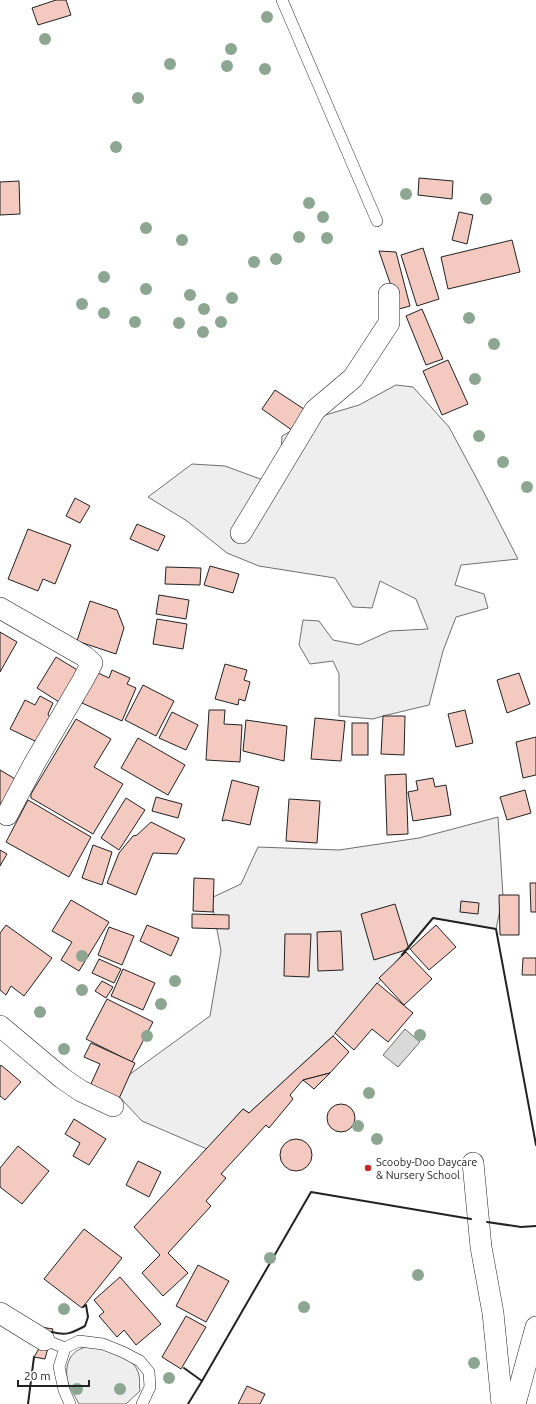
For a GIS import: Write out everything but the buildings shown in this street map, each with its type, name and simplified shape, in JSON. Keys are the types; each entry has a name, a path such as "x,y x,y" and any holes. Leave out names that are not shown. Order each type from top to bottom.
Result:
{"street":[{"path":"241,533 315,410 353,378 388,323 389,294"},
{"path":"0,608 84,656 92,663 7,814"},
{"path":"0,1026 62,1078 81,1090 113,1106"},
{"path":"473,1163 481,1247 493,1313 502,1404"},
{"path":"0,1313 47,1341"},
{"path":"515,1404 536,1327"}],"lane":[{"path":"282,0 377,221"},
{"path":"47,1341 65,1348"},
{"path":"70,1404 64,1390 59,1367 65,1348 79,1341 103,1344 140,1361 149,1372 150,1387 142,1404"}],"shaded area":[{"path":"396,385 413,387 449,427 518,559 461,565 455,585 484,594 488,608 456,617 443,651 429,705 373,719 339,716 339,674 333,661 310,664 299,645 303,620 319,621 333,640 359,645 390,631 428,629 416,599 380,581 372,608 353,607 335,578 259,566 227,553 187,521 148,497 192,464 225,466 263,480 281,453 282,436 312,419 359,405"},
{"path":"498,817 503,896 496,929 433,918 333,1036 249,1113 243,1109 207,1149 142,1121 111,1088 210,1016 221,951 211,898 241,884 258,847 339,850 419,838"},
{"path":"405,1029 420,1042 398,1067 383,1055"},
{"path":"90,1346 126,1357 136,1368 139,1375 140,1391 126,1404 79,1404 70,1388 67,1378 67,1366 74,1353"}],"wall":[{"path":"402,955 433,918 496,929 536,1145"},
{"path":"202,1381 311,1192 471,1219"},
{"path":"487,1222 521,1227 536,1226"},
{"path":"52,1332 61,1334 69,1333 85,1326 88,1317 86,1305 83,1307"},
{"path":"28,1404 34,1357"},
{"path":"184,1368 202,1381 188,1404"}],"place":[{"name":"Scooby-Doo Daycare & Nursery School","path":"368,1168"}]}
